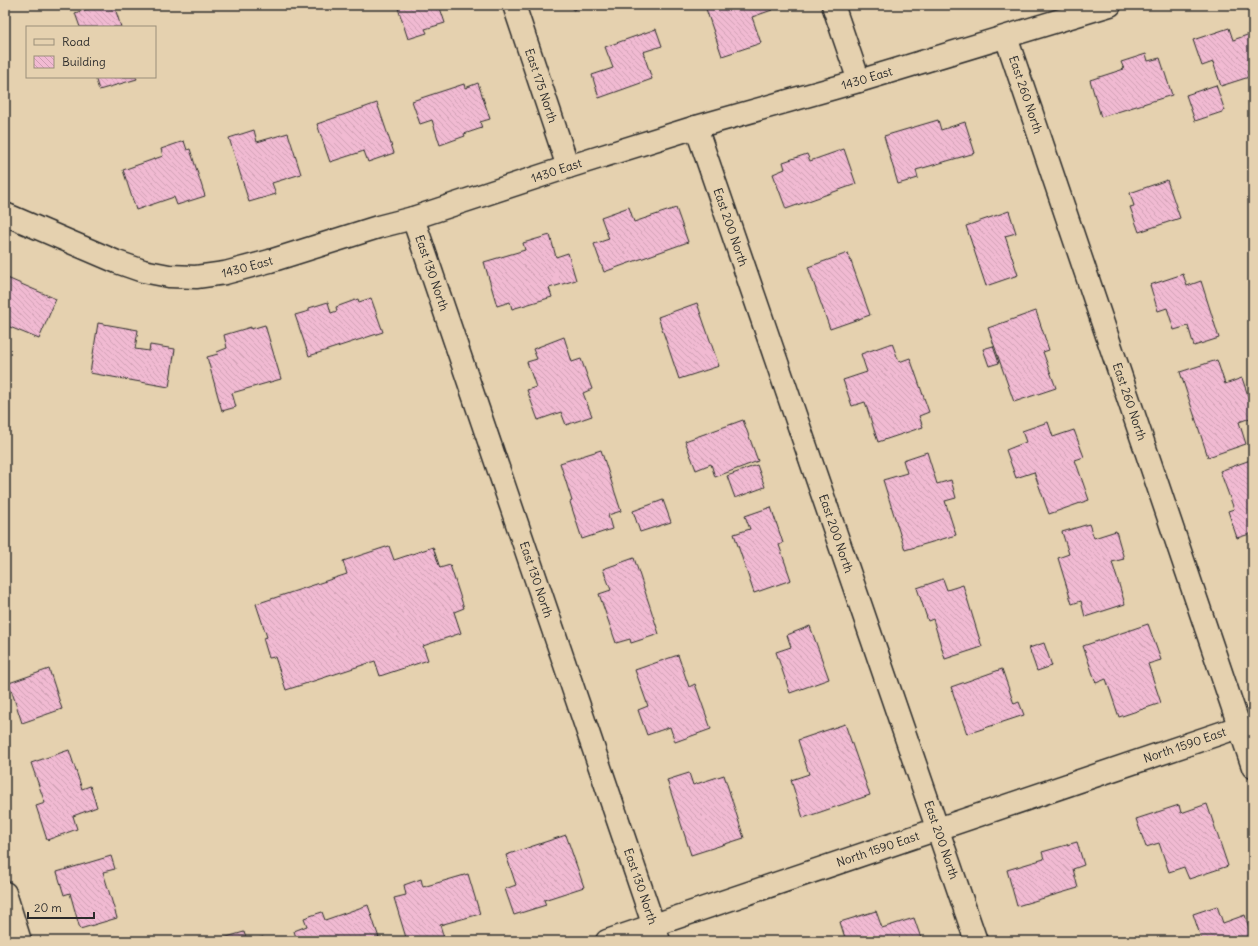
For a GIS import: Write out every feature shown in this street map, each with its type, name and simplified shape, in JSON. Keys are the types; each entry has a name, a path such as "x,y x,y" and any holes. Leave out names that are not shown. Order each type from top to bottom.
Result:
{"street":[{"name":"East 175 North","path":"514,5 568,167"},
{"path":"833,5 859,81"},
{"name":"1430 East","path":"5,214 117,262 143,271 170,276 196,277 225,273 413,218 696,126 859,81 1110,5"},
{"name":"East 260 North","path":"1006,37 1253,767"},
{"name":"East 200 North","path":"696,126 976,941"},
{"name":"East 130 North","path":"413,218 656,933"},
{"name":"North 1590 East","path":"607,941 656,933 937,830 1239,727"},
{"path":"5,893 20,941"}],"building":[{"path":"5,5 16,5 5,8"},
{"path":"100,5 114,5 121,26 80,26 75,13"},
{"path":"397,5 439,5 445,23 425,29 427,33 408,39"},
{"path":"572,5 587,5 573,10"},
{"path":"771,5 772,10 752,17 761,43 722,56 705,6"},
{"path":"1229,28 1233,40 1253,33 1253,69 1247,71 1249,77 1221,86 1213,62 1202,66 1193,40"},
{"path":"656,29 662,46 643,52 652,79 599,98 592,75 613,68 605,47"},
{"path":"1146,54 1148,61 1160,58 1172,95 1101,117 1090,80 1124,69 1121,62"},
{"path":"95,78 137,79 99,90"},
{"path":"478,83 490,119 480,122 482,128 440,145 432,120 420,124 412,101 464,84 465,88"},
{"path":"1216,85 1225,111 1195,121 1186,95"},
{"path":"377,103 394,153 368,162 364,151 330,162 317,124"},
{"path":"938,120 941,130 965,122 975,153 916,170 918,178 898,184 884,136"},
{"path":"254,130 257,142 288,133 301,174 272,183 276,194 249,202 229,138"},
{"path":"184,141 187,150 190,149 205,196 177,205 174,197 136,210 123,170 163,156 161,149"},
{"path":"844,149 856,184 786,209 773,174 785,169 783,162 807,154 810,161"},
{"path":"1167,180 1180,218 1139,232 1130,207 1134,206 1130,193"},
{"path":"629,207 634,222 676,208 688,242 604,272 594,244 609,239 601,217"},
{"path":"1009,211 1016,233 1005,236 1018,275 986,286 966,226"},
{"path":"550,235 556,257 568,253 576,280 549,288 552,297 512,309 510,302 497,306 484,262 525,250 523,243"},
{"path":"848,253 870,315 830,329 808,267"},
{"path":"1183,274 1187,286 1201,281 1219,338 1194,346 1188,326 1174,330 1167,308 1158,311 1150,285"},
{"path":"5,277 56,299 39,339 5,325"},
{"path":"371,298 383,332 309,356 295,315 309,311 309,308 328,302 331,313 337,311 336,307 358,299 359,302"},
{"path":"697,303 719,366 679,379 658,317"},
{"path":"1036,311 1049,350 1043,352 1056,388 1014,402 988,328"},
{"path":"98,323 138,330 135,349 149,351 150,345 175,349 169,387 90,373"},
{"path":"265,325 281,379 232,393 236,407 222,411 207,357 218,354 217,352 227,348 224,335 251,327 251,329"},
{"path":"564,337 572,362 581,359 592,389 583,393 592,416 566,425 561,412 538,420 527,390 536,387 527,362 537,359 533,349"},
{"path":"892,343 899,362 910,358 929,412 919,416 923,427 878,442 865,402 852,406 843,380 867,372 861,354"},
{"path":"993,346 999,363 989,366 983,349"},
{"path":"1217,360 1225,384 1242,378 1253,410 1253,417 1239,422 1246,444 1208,457 1180,372"},
{"path":"743,420 758,461 715,477 711,464 696,470 685,441"},
{"path":"1048,422 1053,437 1074,430 1084,457 1075,460 1089,500 1049,514 1034,472 1016,478 1006,450 1026,442 1022,431"},
{"path":"601,450 621,511 608,515 612,529 582,539 570,502 572,501 560,463"},
{"path":"927,452 937,484 951,480 956,498 945,501 956,535 905,550 883,480 907,473 903,460"},
{"path":"1253,459 1253,533 1237,538 1228,511 1234,509 1220,471"},
{"path":"757,465 765,487 735,498 727,476"},
{"path":"663,500 671,522 640,532 633,511"},
{"path":"771,507 783,543 779,545 791,580 754,593 734,534 750,529 745,516"},
{"path":"1089,524 1094,538 1116,531 1124,559 1112,562 1125,604 1085,617 1081,601 1072,604 1058,558 1069,554 1062,532"},
{"path":"389,546 394,560 433,547 440,568 450,565 464,608 454,612 461,633 423,646 428,660 380,676 375,661 286,690 275,657 269,658 263,638 267,637 256,604 347,574 343,561"},
{"path":"634,558 659,634 631,643 630,639 616,643 599,594 611,590 603,569"},
{"path":"943,579 947,590 963,585 982,647 945,659 933,619 928,621 917,588"},
{"path":"1148,624 1161,660 1148,664 1161,703 1119,717 1106,679 1096,683 1083,646"},
{"path":"810,626 829,679 790,693 776,652 791,647 787,635"},
{"path":"1044,643 1052,666 1037,671 1029,648"},
{"path":"678,655 689,687 695,684 711,729 675,742 670,727 647,735 638,710 648,706 635,670"},
{"path":"49,669 62,709 22,723 9,683"},
{"path":"1002,669 1014,704 1019,702 1024,715 967,734 951,687"},
{"path":"845,724 870,795 803,818 791,780 809,774 798,740"},
{"path":"69,750 82,789 90,786 97,807 73,816 77,829 47,840 36,806 45,803 31,763"},
{"path":"689,773 693,785 724,775 744,838 691,855 667,780"},
{"path":"1207,804 1228,866 1189,879 1184,867 1169,872 1159,843 1146,847 1136,819 1179,805 1181,813"},
{"path":"566,835 584,887 544,900 546,905 514,915 505,889 516,885 506,855"},
{"path":"1077,842 1084,865 1073,869 1078,888 1017,906 1007,870 1044,859 1042,852"},
{"path":"111,856 115,869 103,872 117,918 80,929 70,893 64,895 57,872"},
{"path":"468,874 480,914 440,925 444,938 433,941 407,941 394,898 406,895 404,885 421,879 423,887"},
{"path":"368,905 380,941 297,941 294,931 307,926 304,918 322,912 325,920"},
{"path":"1217,906 1223,923 1245,915 1253,941 1202,941 1193,914"},
{"path":"876,911 882,928 914,918 922,941 846,941 840,922"},
{"path":"244,932 247,941 216,940"},
{"path":"263,937 264,941 250,941"}]}
